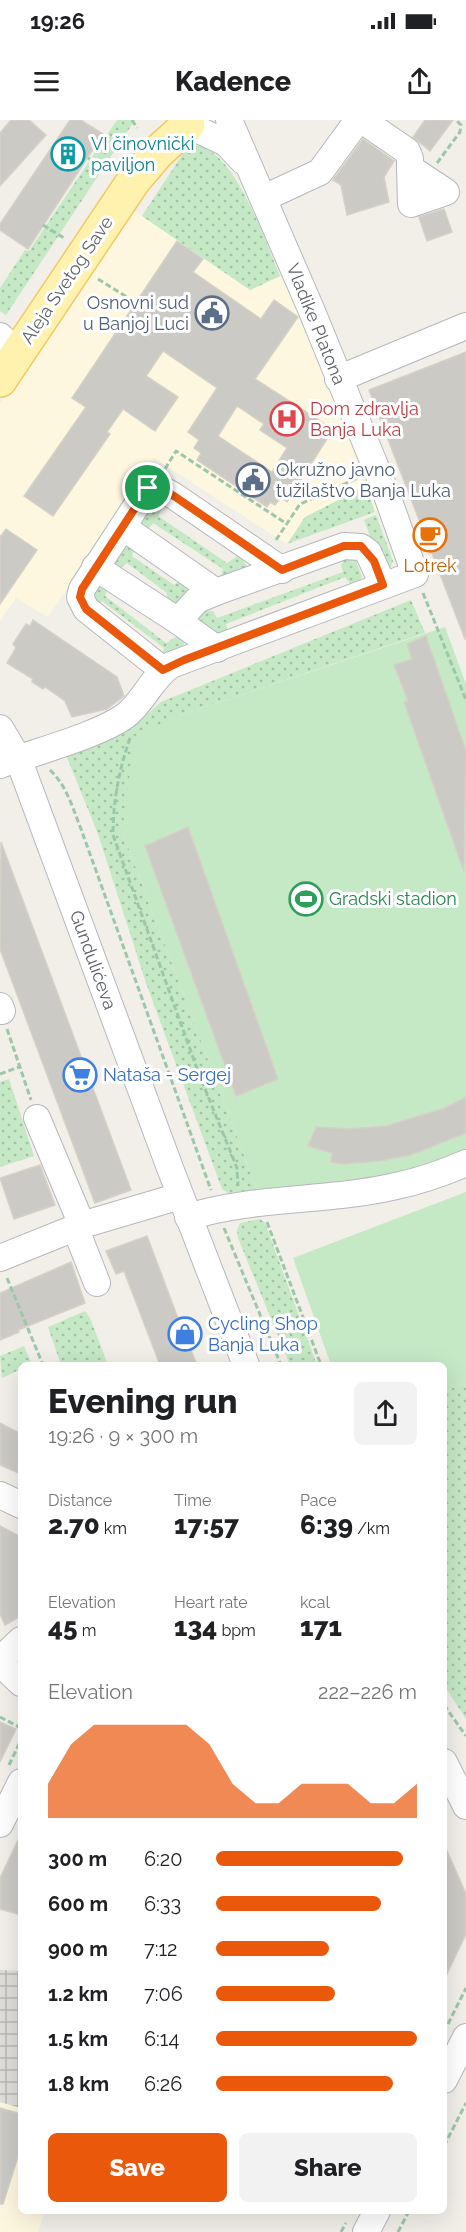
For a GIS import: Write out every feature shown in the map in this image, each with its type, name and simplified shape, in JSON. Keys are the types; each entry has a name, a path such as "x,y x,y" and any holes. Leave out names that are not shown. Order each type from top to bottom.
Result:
{"main road":[{"name":"Aleja Svetog Save","path":"0,380 9,345 121,176 158,152 172,123"}],"street":[{"name":"Vladike Platona","path":"229,120 385,490 415,574"},
{"path":"259,187 320,172 360,120 407,151 418,173"},
{"name":"Vladike Platona","path":"172,123 226,143 259,187"},
{"path":"338,380 466,326"},
{"path":"163,670 82,603 82,589 148,488 154,487 174,496 273,564"},
{"path":"123,527 216,592"},
{"path":"178,621 197,600 273,564 344,546 354,545 368,552 383,585"},
{"path":"95,567 217,649"},
{"path":"9,761 124,717 144,699 163,670 415,574"},
{"name":"Gundulićeva","path":"0,728 9,761 245,1362"},
{"path":"37,1118 85,1224"},
{"path":"2,1265 85,1224 225,1198 260,1203 395,1187 438,1175 466,1163"},
{"path":"76,1168 97,1283"},
{"path":"0,1495 18,1504"},
{"path":"18,1643 0,1661 18,1680"},
{"path":"447,1766 466,1788"},
{"path":"447,1767 466,1800"},
{"path":"447,1768 466,1806"},
{"path":"0,1824 18,1788"},
{"path":"447,2074 466,2037"},
{"path":"366,2232 375,2214"}],"path":[{"path":"132,120 172,123"},
{"path":"418,173 459,132 461,125 456,120"},
{"path":"88,158 121,176"},
{"path":"43,225 64,238"},
{"path":"98,279 135,302"},
{"path":"154,487 176,451 287,524"},
{"path":"273,564 287,524 300,504 365,475"},
{"path":"415,574 466,700"},
{"path":"131,733 121,765 113,808 113,835 191,1052 237,1168 239,1185 225,1198"},
{"path":"50,770 59,778 77,820 225,1198 280,1362"},
{"path":"1,1008 37,1118"},
{"path":"0,1074 19,1067"},
{"path":"260,1203 320,1362"},
{"path":"2,1265 42,1362"},
{"path":"447,1709 466,1736"},
{"path":"0,1717 18,1726"},
{"path":"447,2025 466,1988"},
{"path":"447,2140 466,2103"},
{"path":"398,2232 407,2214"}],"shaded area":[{"path":"130,208 250,290 287,273 382,509 287,544 154,458 48,617 16,598 0,621 0,403"},
{"path":"0,1970 18,1971 18,2107 0,2102"},
{"path":"0,2102 18,2107 18,2214 44,2214 38,2232 0,2232"}],"green space":[{"path":"117,120 135,120 6,315 0,311 0,288 25,250 29,251"},
{"path":"194,145 209,150 223,162 235,179 257,220 280,276 250,290 142,216 184,152"},
{"path":"366,486 375,512 287,544 305,517"},
{"path":"153,501 161,504 162,509 158,516 227,563 239,555 248,567 219,582 223,569 153,523 148,529 139,527 139,510"},
{"path":"376,515 393,561 390,569 380,563 364,520"},
{"path":"123,542 135,547 132,556 174,585 181,580 189,588 180,603 173,605 166,601 167,593 127,563 117,571 110,556"},
{"path":"345,558 355,558 362,577 359,582 351,585 345,577 226,624 228,632 224,638 199,623 200,616 206,611 213,611 217,618 343,572 341,565"},
{"path":"96,583 108,587 105,596 166,643 179,635 184,642 183,649 168,657 163,654 164,648 102,601 96,607 85,599"},
{"path":"411,600 425,633 172,718 122,831 257,1190 228,1193 222,1189 146,983 98,834 66,755 125,733 161,702"},
{"name":"Gradski stadion","path":"445,627 466,684 466,1151 428,1167 337,1189 257,1190 122,831 135,736 172,718"},
{"path":"9,1079 34,1156 0,1167 0,1082"},
{"path":"466,1192 466,1383 447,1390 447,1362 330,1362 293,1258"},
{"path":"260,1219 265,1223 316,1362 289,1362 238,1238 237,1230 240,1223"},
{"path":"85,1311 90,1318 107,1362 60,1362 48,1327"},
{"path":"24,1346 31,1362 18,1362 18,1370 2,1378 0,1356"},
{"path":"466,1383 466,1719 447,1690 447,1390"}],"building":[{"path":"11,120 29,120 46,135 0,186 0,133"},
{"path":"70,120 81,120 103,134 28,249 0,230 0,224"},
{"path":"425,120 453,120 430,151 413,137"},
{"path":"363,139 394,161 384,177 389,202 347,215 341,185 333,180"},
{"path":"444,209 452,232 427,241 419,217"},
{"path":"177,241 203,259 193,272 261,319 274,300 298,317 255,379 328,426 322,436 327,439 287,502 281,497 275,505 270,502 267,507 197,460 201,453 194,448 199,440 188,432 217,388 163,351 146,376 178,397 155,431 123,409 107,432 110,434 53,516 24,496 86,407 72,398","holes":["237,406 264,424 260,430 287,448 272,472 218,436"]},
{"path":"466,352 466,639 465,639 369,390"},
{"path":"6,529 37,550 0,604 0,537"},
{"path":"33,620 117,677 124,696 107,709 72,717 65,701 45,687 43,689 32,682 33,679 7,663 16,648 13,644 26,624 30,626"},
{"path":"426,636 466,751 464,872 404,702 408,701 394,665 412,659 407,644"},
{"path":"188,827 278,1079 236,1096 145,846"},
{"path":"1,842 131,1190 95,1203 0,949"},
{"path":"466,1097 466,1133 411,1155 380,1161 343,1164 331,1162 332,1153 308,1146 316,1127 349,1129 386,1126 445,1108"},
{"path":"40,1165 55,1205 14,1219 0,1178"},
{"path":"147,1236 196,1362 159,1362 124,1271 116,1274 106,1251"},
{"path":"71,1262 85,1303 18,1330 19,1332 0,1340 0,1293"},
{"path":"0,1423 18,1432 18,1473 0,1465"},
{"path":"0,1526 18,1535 18,1618 5,1625 0,1614"},
{"path":"0,1722 16,1729 0,1762"},
{"path":"18,1840 18,1914 0,1909 0,1878"},
{"path":"447,1851 466,1894 466,1934 447,1974"},
{"path":"0,2108 18,2113 18,2156 3,2204 0,2204"}],"place":[{"name":"VI činovnički paviljon","path":"68,154"},
{"name":"Osnovni sud u Banjoj Luci","path":"212,313"},
{"name":"Dom zdravlja Banja Luka","path":"287,419"},
{"name":"Okružno javno tužilaštvo Banja Luka","path":"253,480"},
{"name":"Lotrek","path":"430,535"},
{"name":"Gradski stadion","path":"306,899"},
{"name":"Nataša - Sergej","path":"80,1075"},
{"name":"Cycling Shop Banja Luka","path":"185,1334"}],"route":[{"path":"148,488 160,488 174,496 282,570 344,546 361,546 374,561 383,585 163,670 86,609 80,597 95,567 148,488"}]}
